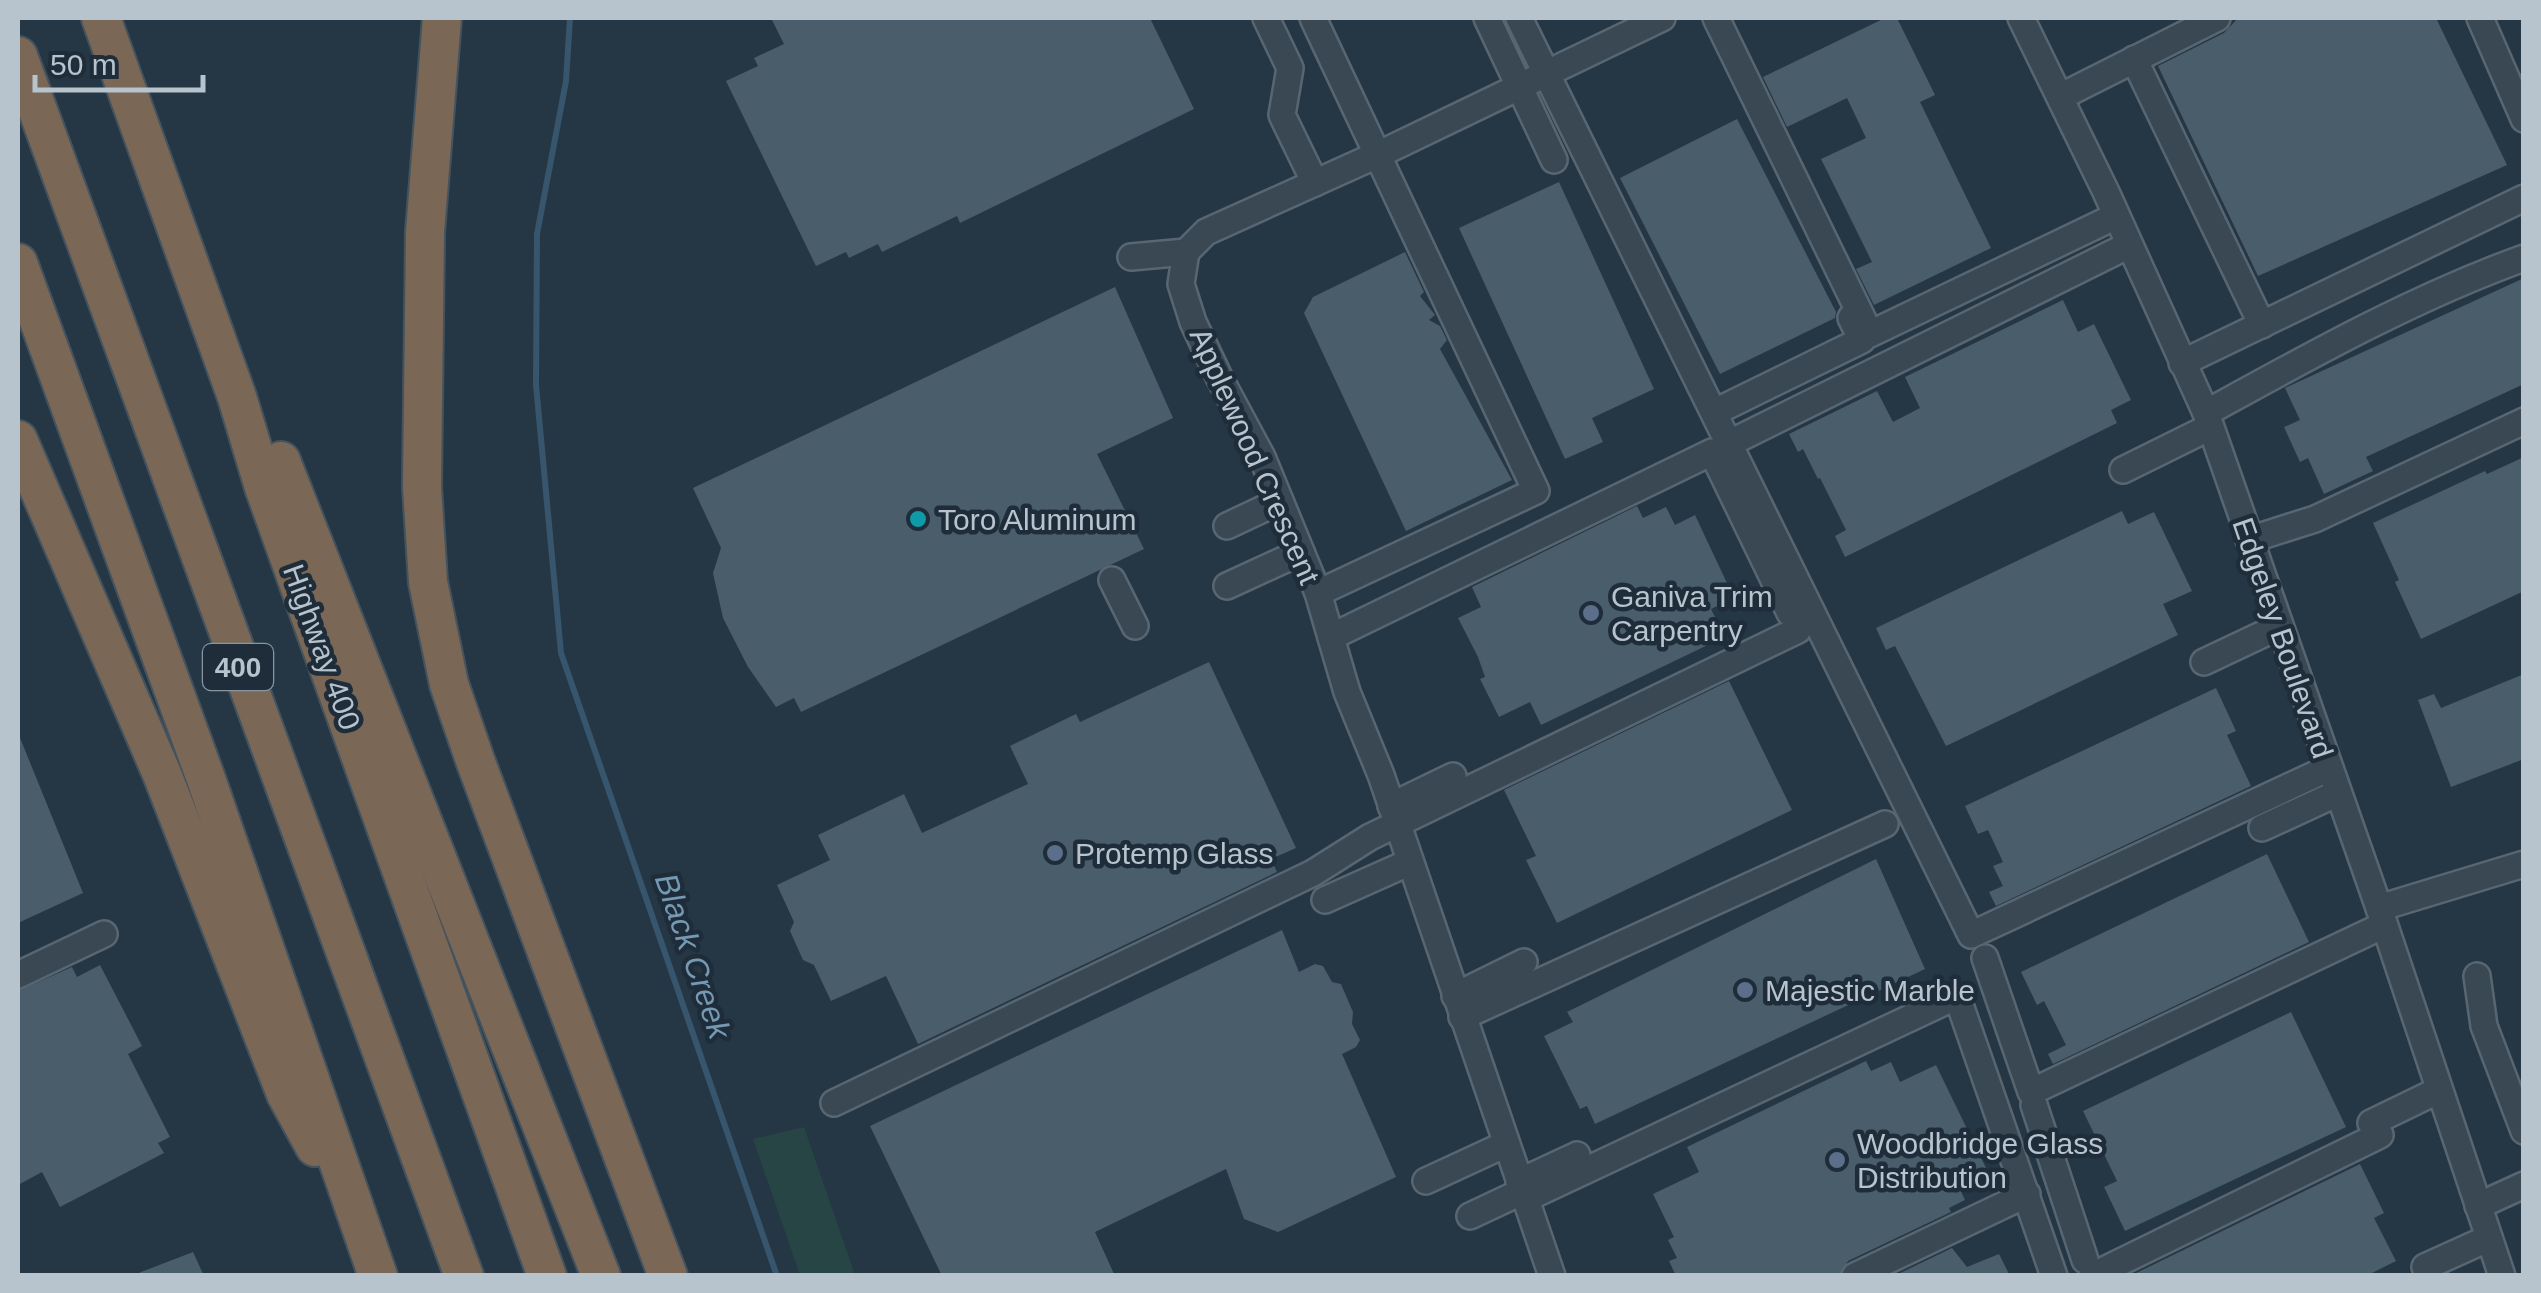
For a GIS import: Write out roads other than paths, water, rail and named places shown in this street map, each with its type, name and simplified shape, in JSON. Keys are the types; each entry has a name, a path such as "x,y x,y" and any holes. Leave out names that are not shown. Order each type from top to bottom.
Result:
{"highway":[{"name":"Highway 400","path":"102,18 237,397 264,487 547,1276"},
{"path":"442,18 425,232 422,487 428,582 450,684 475,760 668,1276"},
{"name":"400","path":"18,56 464,1276"},
{"path":"18,262 206,779 378,1276"},
{"path":"237,397 277,450 601,1276"},
{"path":"18,440 162,774 286,1094 365,1240"}],"street":[{"path":"1266,18 1290,68 1282,115 1315,183"},
{"path":"1313,18 1536,492 1318,594"},
{"path":"1486,18 1554,160"},
{"path":"1519,18 1971,934 2329,768"},
{"path":"1132,256 1186,252 1206,232 1662,18"},
{"path":"1703,18 1862,340 1715,412"},
{"path":"1716,18 1870,334 2116,216"},
{"name":"Edgeley Boulevard","path":"2022,18 2208,420 2384,923 2500,1275"},
{"path":"2060,97 2217,18"},
{"path":"2480,18 2524,119"},
{"path":"2134,58 2262,325"},
{"path":"2182,363 2524,198"},
{"path":"1730,442 2129,245"},
{"name":"Applewood Crescent","path":"1186,252 1180,284 1220,380 1262,457 1318,594 1347,692 1394,815 1552,1276"},
{"path":"2123,470 2283,370 2396,314 2524,258"},
{"path":"2249,540 2315,518 2524,422"},
{"path":"1331,636 1712,452 1794,622 1394,815"},
{"path":"1227,526 1280,501"},
{"path":"1227,586 1301,552"},
{"path":"1112,580 1136,626"},
{"path":"2204,662 2278,628"},
{"path":"834,1103 1296,882 1453,776"},
{"path":"2262,828 2338,793"},
{"path":"1458,1006 1885,824"},
{"path":"1345,852 1359,884"},
{"path":"1325,900 1410,862"},
{"path":"1985,958 2031,1092 2384,923 2524,864"},
{"path":"2302,977 2384,923"},
{"path":"18,975 104,934"},
{"path":"1458,1006 1524,962"},
{"path":"2477,976 2484,1026 2524,1132"},
{"path":"1470,1216 1958,996 2054,1276"},
{"path":"2034,1104 2088,1268 2375,1129 2439,1090"},
{"path":"1426,1182 1506,1144"},
{"path":"1522,1191 1577,1155"},
{"path":"2478,1206 2524,1185"},
{"path":"1855,1276 2027,1194"},
{"path":"2425,1267 2489,1238"}],"waterway":[{"name":"Black Creek","path":"570,18 566,81 537,234 536,385 561,653 777,1276"}],"place":[{"name":"Toro Aluminum","path":"918,519"},
{"name":"Ganiva Trim Carpentry","path":"1591,613"},
{"name":"Protemp Glass","path":"1055,853"},
{"name":"Majestic Marble","path":"1745,990"},
{"name":"Woodbridge Glass Distribution","path":"1837,1160"}]}
